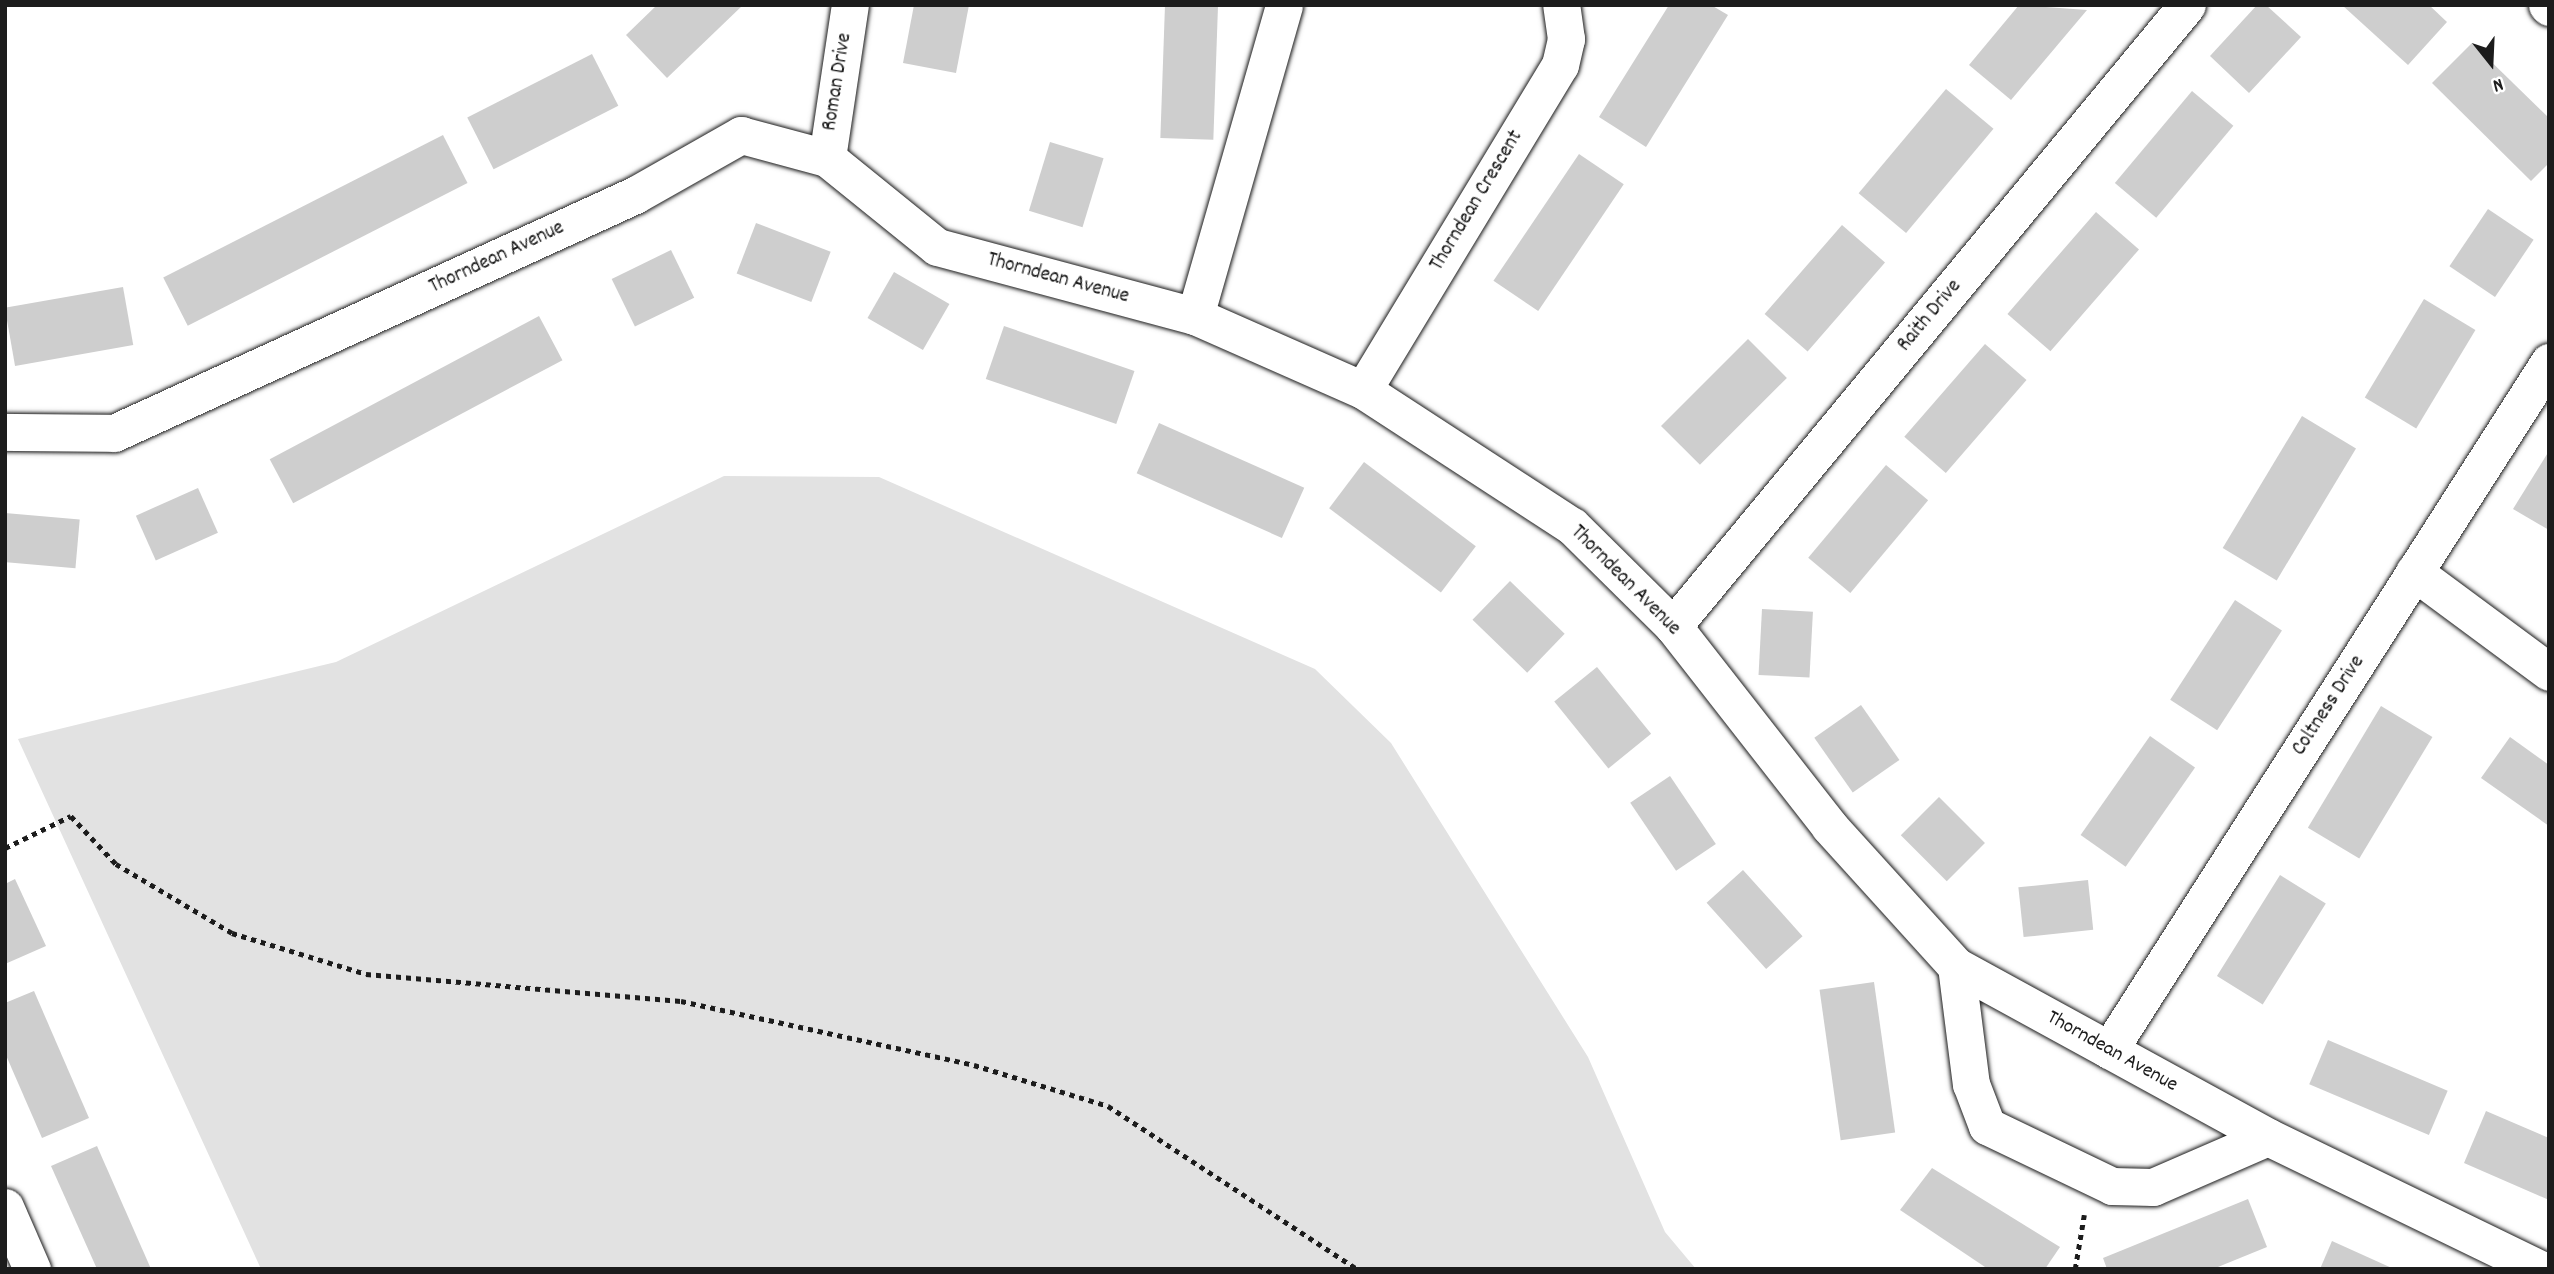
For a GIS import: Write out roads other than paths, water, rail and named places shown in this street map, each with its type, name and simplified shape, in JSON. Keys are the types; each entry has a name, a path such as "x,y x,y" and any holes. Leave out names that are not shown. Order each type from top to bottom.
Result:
{"street":[{"name":"Roman Drive","path":"827,158 849,5"},
{"path":"1195,316 1284,5"},
{"name":"Thorndean Crescent","path":"1363,390 1560,65 1566,39 1561,5"},
{"name":"Raith Drive","path":"1673,626 2187,5"},
{"name":"Thorndean Avenue","path":"5,432 114,433 635,195 741,135 827,158 937,247 1195,316 1363,390 1572,526 1673,626 1829,826 1956,966 2268,1137 2540,1269"},
{"name":"Coltness Drive","path":"2109,1050 2549,362"},
{"path":"2414,572 2549,672"},
{"path":"1956,966 1971,1084 1987,1126 2104,1182 2153,1187 2268,1137"},
{"path":"5,1207 33,1269"}]}
